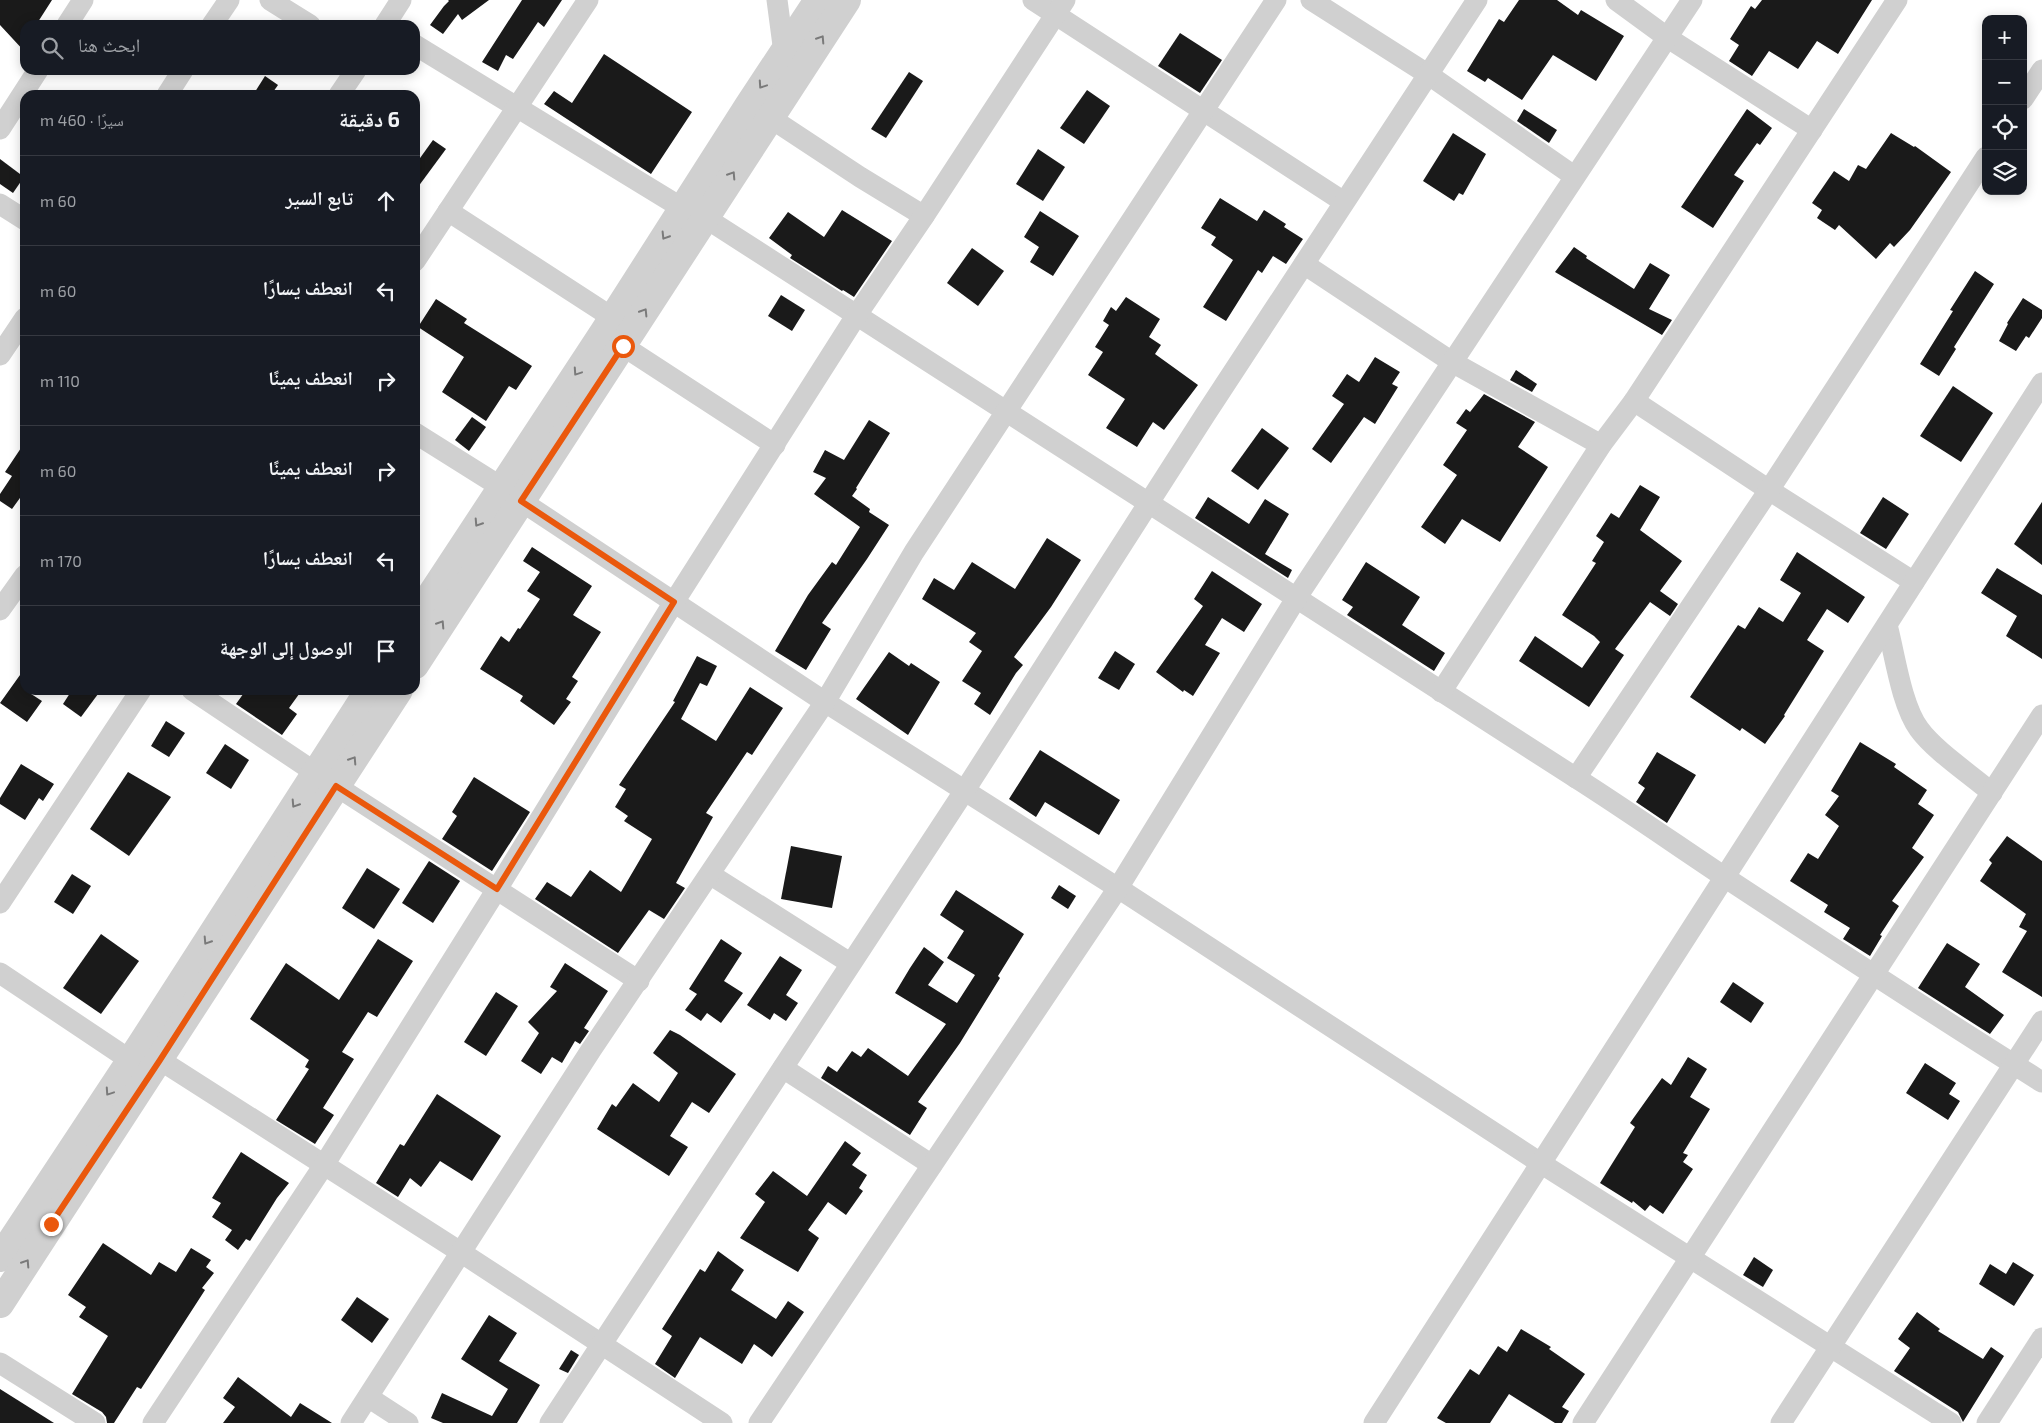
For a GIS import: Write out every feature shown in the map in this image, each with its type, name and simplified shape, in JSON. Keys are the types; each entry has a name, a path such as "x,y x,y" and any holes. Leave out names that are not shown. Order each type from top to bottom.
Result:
{"street":[{"path":"70,20 83,0"},
{"path":"215,20 229,0"},
{"path":"270,0 302,20"},
{"path":"388,20 401,0"},
{"path":"420,253 588,0"},
{"path":"777,0 784,53"},
{"path":"420,612 623,346 693,213 784,53 818,0"},
{"path":"420,656 613,318 769,117 847,0"},
{"path":"1033,0 1061,8 1202,111 1344,202"},
{"path":"351,1423 592,1050 826,702 914,552 1005,410 1276,0"},
{"path":"1311,0 1429,75 1574,176"},
{"path":"550,1423 965,790 1148,504 1477,0"},
{"path":"1616,0 1668,38 1812,130"},
{"path":"759,1423 1118,888 1297,597 1692,0"},
{"path":"1441,692 1601,445 1634,401 1897,0"},
{"path":"153,1423 324,1165 674,602 856,316 1061,8"},
{"path":"420,48 693,213 1005,410 1148,504 1297,597 2042,1082"},
{"path":"2027,93 2042,70"},
{"path":"25,90 35,75"},
{"path":"170,90 180,75"},
{"path":"342,90 353,75"},
{"path":"0,129 20,98"},
{"path":"769,117 860,177 924,216"},
{"path":"1576,778 1769,490 1982,163"},
{"path":"0,204 20,217"},
{"path":"448,211 613,318"},
{"path":"1304,264 1452,362 1601,445"},
{"path":"0,355 20,325"},
{"path":"623,346 775,445"},
{"path":"1374,1423 2042,383"},
{"path":"1634,401 1914,582"},
{"path":"420,436 826,702 1118,888 1542,1164 1950,1423"},
{"path":"3,600 20,581"},
{"path":"1887,625 1908,710 1919,729 1932,743 1992,792"},
{"path":"0,903 138,695"},
{"path":"199,695 326,780 639,981"},
{"path":"0,1304 160,1060 326,780 367,695"},
{"path":"0,1258 130,1060 326,780 395,695"},
{"path":"1583,1423 2042,715"},
{"path":"711,874 850,963"},
{"path":"0,973 130,1060"},
{"path":"1781,1423 2042,1021"},
{"path":"160,1060 462,1253 601,1346 722,1423"},
{"path":"783,1068 932,1165"},
{"path":"1987,1423 2042,1338"},
{"path":"0,1363 95,1423"},
{"path":"368,1397 408,1423"}],"building":[{"path":"0,0 52,0 39,20 20,20 20,47 0,25"},
{"path":"448,0 489,0 462,20 458,14 443,34 430,25"},
{"path":"522,0 562,0 544,27 538,22 513,59 506,55 498,71 482,62"},
{"path":"1519,0 1557,0 1578,15 1581,10 1624,36 1596,81 1553,55 1522,100 1488,78 1485,82 1467,71 1499,19 1504,22"},
{"path":"1762,0 1872,0 1838,54 1817,41 1798,69 1769,51 1752,76 1729,61 1739,45 1730,39 1751,6 1755,9"},
{"path":"1180,33 1222,60 1200,93 1158,66"},
{"path":"604,54 692,112 651,174 544,104 554,91 572,103"},
{"path":"909,72 923,81 886,138 871,129"},
{"path":"265,76 278,85 274,90 256,90"},
{"path":"1087,90 1110,106 1084,144 1060,128"},
{"path":"1524,109 1557,130 1549,143 1517,121"},
{"path":"1747,109 1772,128 1760,145 1757,143 1734,175 1744,181 1713,228 1681,207"},
{"path":"1453,133 1486,154 1463,195 1459,193 1454,201 1423,181"},
{"path":"1891,133 1915,146 1951,172 1910,230 1894,247 1890,243 1876,259 1839,225 1835,230 1817,218 1822,210 1812,203 1834,171 1849,181 1858,165 1866,169"},
{"path":"433,140 446,149 420,184 420,158"},
{"path":"1038,149 1065,167 1043,201 1016,184"},
{"path":"0,159 20,174 20,183 13,193 0,184"},
{"path":"1220,198 1257,221 1264,210 1286,224 1284,227 1303,239 1286,264 1273,256 1262,273 1258,270 1226,321 1203,307 1233,260 1211,245 1216,237 1201,228"},
{"path":"842,210 892,241 854,297 790,258 792,255 769,238 788,212 824,237"},
{"path":"1040,211 1079,236 1053,276 1030,262 1039,247 1024,237"},
{"path":"1574,247 1587,256 1586,258 1634,289 1650,263 1670,275 1649,309 1672,320 1662,335 1555,272"},
{"path":"972,248 1004,271 978,306 947,283"},
{"path":"1975,271 1994,284 1954,347 1956,349 1939,376 1920,364 1953,311 1950,310"},
{"path":"781,295 805,310 792,331 768,316"},
{"path":"1126,297 1160,319 1149,337 1161,345 1155,354 1198,385 1164,430 1153,422 1137,447 1106,428 1125,399 1088,375 1103,352 1095,347 1109,325 1103,321 1111,307 1116,311"},
{"path":"2023,298 2042,310 2042,318 2029,338 2026,336 2016,351 1999,341 2007,323"},
{"path":"436,299 467,319 464,323 532,366 516,390 509,386 486,421 442,392 464,357 420,328 420,324"},
{"path":"1375,357 1400,372 1392,384 1398,387 1375,424 1364,417 1331,463 1312,449 1344,404 1332,396 1347,374 1359,382"},
{"path":"1516,370 1537,384 1532,392 1510,380"},
{"path":"1953,386 1993,413 1961,462 1920,436"},
{"path":"1484,394 1535,422 1518,447 1548,467 1500,542 1462,519 1445,544 1421,527 1457,475 1443,465 1467,430 1456,423 1466,409 1470,412"},
{"path":"472,417 486,427 469,451 455,440"},
{"path":"869,420 890,433 852,496 870,509 869,512 889,525 822,623 831,629 806,670 775,651 808,595 832,562 836,565 860,527 814,494 826,478 813,472 825,450 844,460"},
{"path":"1262,428 1289,448 1258,490 1231,471"},
{"path":"20,450 20,498 12,509 0,501 0,494 12,476 5,472"},
{"path":"1640,485 1660,497 1640,530 1682,561 1660,591 1678,604 1670,616 1650,602 1615,649 1624,655 1589,707 1519,661 1535,636 1582,668 1600,642 1562,615 1596,563 1592,561 1604,542 1596,536 1611,513 1619,518"},
{"path":"1208,497 1249,524 1265,499 1289,514 1265,554 1292,570 1288,578 1195,518"},
{"path":"1883,497 1909,514 1886,549 1860,533"},
{"path":"2042,502 2042,565 2014,544"},
{"path":"1047,538 1081,560 1051,607 1014,657 1023,665 990,715 974,704 981,693 962,681 982,651 969,642 976,633 922,599 934,578 954,590 972,562 1015,589"},
{"path":"532,547 592,586 573,615 601,632 572,677 578,681 566,699 571,702 554,725 520,701 523,696 480,669 501,636 509,642 540,599 527,591 540,572 523,561"},
{"path":"1797,552 1865,597 1848,623 1827,609 1807,640 1824,651 1785,716 1765,744 1742,728 1740,731 1690,697 1738,625 1745,629 1759,607 1783,622 1801,593 1780,580"},
{"path":"1366,562 1420,597 1402,625 1445,653 1434,671 1347,615 1353,607 1342,600"},
{"path":"1997,568 2042,595 2042,659 2006,636 2017,616 1981,593"},
{"path":"1212,571 1262,604 1244,632 1222,618 1205,645 1220,653 1193,696 1184,690 1183,692 1156,672 1203,606 1194,599"},
{"path":"1115,651 1135,664 1119,690 1098,678"},
{"path":"889,652 909,666 911,663 940,682 908,735 856,699"},
{"path":"697,656 717,666 707,686 700,683 681,719 716,741 750,687 783,708 752,755 747,752 706,813 713,817 676,883 685,888 664,919 649,910 618,953 535,899 547,882 571,897 590,870 621,892 652,839 624,821 628,816 615,807 626,789 619,785 675,702 673,701"},
{"path":"20,675 20,695 33,695 42,701 27,722 0,703"},
{"path":"69,695 97,695 81,717 63,704"},
{"path":"242,695 298,695 289,708 297,714 282,735 236,704"},
{"path":"166,721 185,733 169,757 151,746"},
{"path":"1860,742 1896,764 1894,767 1927,790 1918,804 1934,815 1912,848 1924,857 1892,901 1899,906 1880,935 1882,936 1870,956 1843,939 1850,928 1824,912 1828,905 1790,881 1808,853 1818,859 1839,826 1825,815 1839,796 1831,791"},
{"path":"225,744 249,760 231,789 206,773"},
{"path":"1040,750 1120,800 1099,835 1045,802 1036,817 1009,799"},
{"path":"1657,752 1696,775 1667,823 1636,802 1645,788 1638,783"},
{"path":"21,764 54,784 43,801 39,798 25,820 0,804 0,798"},
{"path":"128,772 171,797 129,856 90,829"},
{"path":"474,777 530,812 492,871 442,839 457,816 452,812"},
{"path":"2007,836 2042,861 2042,997 2002,972 2027,931 2019,927 2026,914 1980,881 1992,863 1989,860"},
{"path":"791,846 842,856 832,908 781,899"},
{"path":"429,861 460,881 433,923 402,903"},
{"path":"367,868 400,889 374,929 342,908"},
{"path":"72,874 91,886 73,914 54,902"},
{"path":"1059,885 1076,896 1068,909 1051,898"},
{"path":"956,890 1024,934 998,976 1000,978 960,1043 918,1102 927,1108 910,1135 821,1078 828,1066 837,1072 852,1051 861,1057 868,1048 908,1076 946,1024 895,993 924,947 944,962 928,985 957,1003 975,975 947,958 964,931 940,915"},
{"path":"101,934 139,961 101,1014 63,988"},
{"path":"378,939 413,961 377,1017 368,1012 342,1052 354,1059 323,1108 334,1115 315,1144 276,1120 309,1069 305,1067 309,1060 250,1019 286,963 339,1000"},
{"path":"721,939 742,953 724,981 743,993 721,1023 707,1013 701,1021 685,1010 697,994 689,989"},
{"path":"1947,943 1980,964 1965,987 2004,1015 1990,1034 1918,988"},
{"path":"780,956 802,970 786,995 798,1003 786,1021 774,1013 770,1020 747,1005"},
{"path":"565,963 608,991 584,1028 589,1031 580,1044 575,1041 562,1063 552,1057 541,1074 521,1061 539,1033 528,1022 557,991 550,987"},
{"path":"1733,982 1764,1003 1751,1023 1720,1002"},
{"path":"496,992 518,1006 486,1056 464,1042"},
{"path":"670,1030 736,1074 709,1113 692,1102 670,1136 688,1147 669,1176 597,1129 612,1104 616,1107 633,1083 659,1102 678,1073 653,1053"},
{"path":"1688,1057 1707,1069 1690,1097 1710,1109 1683,1153 1688,1155 1683,1162 1693,1169 1663,1214 1650,1205 1645,1211 1633,1201 1632,1203 1600,1183 1635,1127 1630,1123 1662,1078 1671,1085"},
{"path":"1925,1063 1956,1083 1949,1094 1960,1101 1948,1120 1906,1093"},
{"path":"437,1094 501,1136 472,1181 440,1161 421,1187 410,1178 398,1197 376,1183 400,1144 404,1146"},
{"path":"845,1141 861,1153 852,1165 867,1175 859,1188 863,1191 846,1215 828,1202 808,1230 819,1238 798,1272 740,1238 765,1202 755,1194 773,1171 807,1196"},
{"path":"241,1152 289,1183 277,1198 250,1241 246,1239 238,1250 225,1240 232,1230 212,1217 221,1203 212,1198"},
{"path":"103,1243 151,1275 159,1262 176,1272 191,1248 211,1260 206,1267 214,1273 202,1288 205,1290 141,1389 137,1387 114,1423 107,1423 106,1417 102,1412 72,1394 108,1336 79,1317 86,1307 68,1295"},
{"path":"718,1251 744,1270 731,1290 776,1319 788,1301 804,1312 772,1357 754,1344 742,1364 700,1337 675,1378 655,1364 672,1336 662,1329 700,1269 705,1272"},
{"path":"1754,1257 1773,1270 1763,1287 1743,1275"},
{"path":"2013,1262 2034,1275 2014,1306 1979,1284 1990,1264 2006,1274"},
{"path":"357,1297 389,1319 372,1343 341,1320"},
{"path":"1917,1312 1940,1329 1938,1331 1983,1359 1991,1347 2004,1356 1963,1422 1958,1412 1894,1371 1910,1348 1898,1339"},
{"path":"489,1315 517,1333 499,1361 540,1385 517,1423 443,1423 431,1418 442,1393 492,1416 508,1389 461,1359"},
{"path":"1521,1329 1551,1347 1549,1349 1585,1374 1562,1407 1569,1411 1562,1423 1555,1423 1509,1394 1490,1423 1446,1423 1437,1418 1470,1369 1479,1375 1498,1346 1507,1352"},
{"path":"571,1350 579,1355 568,1373 559,1369"},
{"path":"238,1377 291,1417 300,1403 332,1423 223,1423 235,1407 223,1398"},
{"path":"0,1389 54,1423 0,1423"}],"route":[{"path":"51,1224 160,1060 336,786 497,889 674,602 521,501 623,346"}]}
